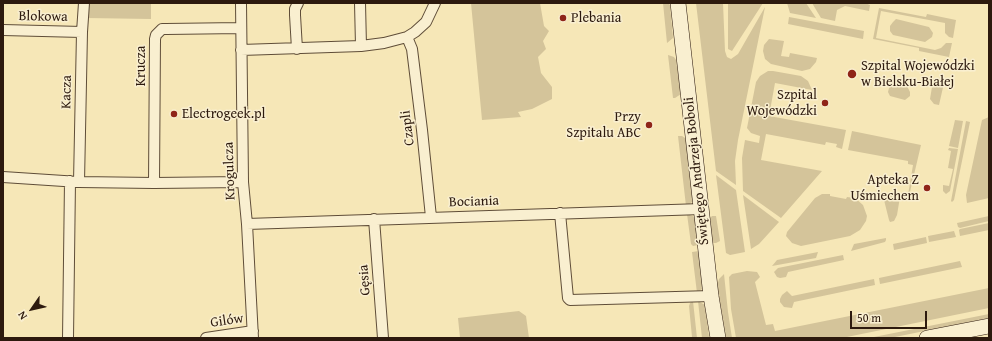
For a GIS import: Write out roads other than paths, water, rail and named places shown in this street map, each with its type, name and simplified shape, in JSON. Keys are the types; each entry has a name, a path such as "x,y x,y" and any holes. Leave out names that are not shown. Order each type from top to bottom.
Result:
{"street":[{"name":"Kacza","path":"68,338 84,3"},
{"name":"Krogulcza","path":"241,3 240,28 243,182 247,224 253,334"},
{"path":"297,48 294,15 298,3"},
{"path":"360,3 361,46"},
{"path":"241,50 361,46 384,43 407,37 426,22 435,3"},
{"name":"Świętego Andrzeja Boboli","path":"678,3 711,296 718,338"},
{"name":"Krucza","path":"154,183 156,34 162,29 240,28"},
{"name":"Blokowa","path":"3,30 31,32 82,32"},
{"name":"Czapli","path":"407,37 412,49 431,217"},
{"path":"3,177 75,182 243,182"},
{"name":"Bociania","path":"247,224 702,209"},
{"path":"560,213 568,298 570,300 711,296"},
{"name":"Gęsia","path":"374,219 383,338"},
{"path":"927,338 989,326"},
{"name":"Gilów","path":"206,338 253,334"}],"place":[{"name":"Plebania","path":"563,18"},
{"name":"Szpital Wojewódzki w Bielsku-Białej","path":"852,74"},
{"name":"Szpital Wojewódzki","path":"825,103"},
{"name":"Electrogeek.pl","path":"174,114"},
{"name":"Przy Szpitalu ABC","path":"649,125"},
{"name":"Apteka Z Uśmiechem","path":"927,188"}]}
